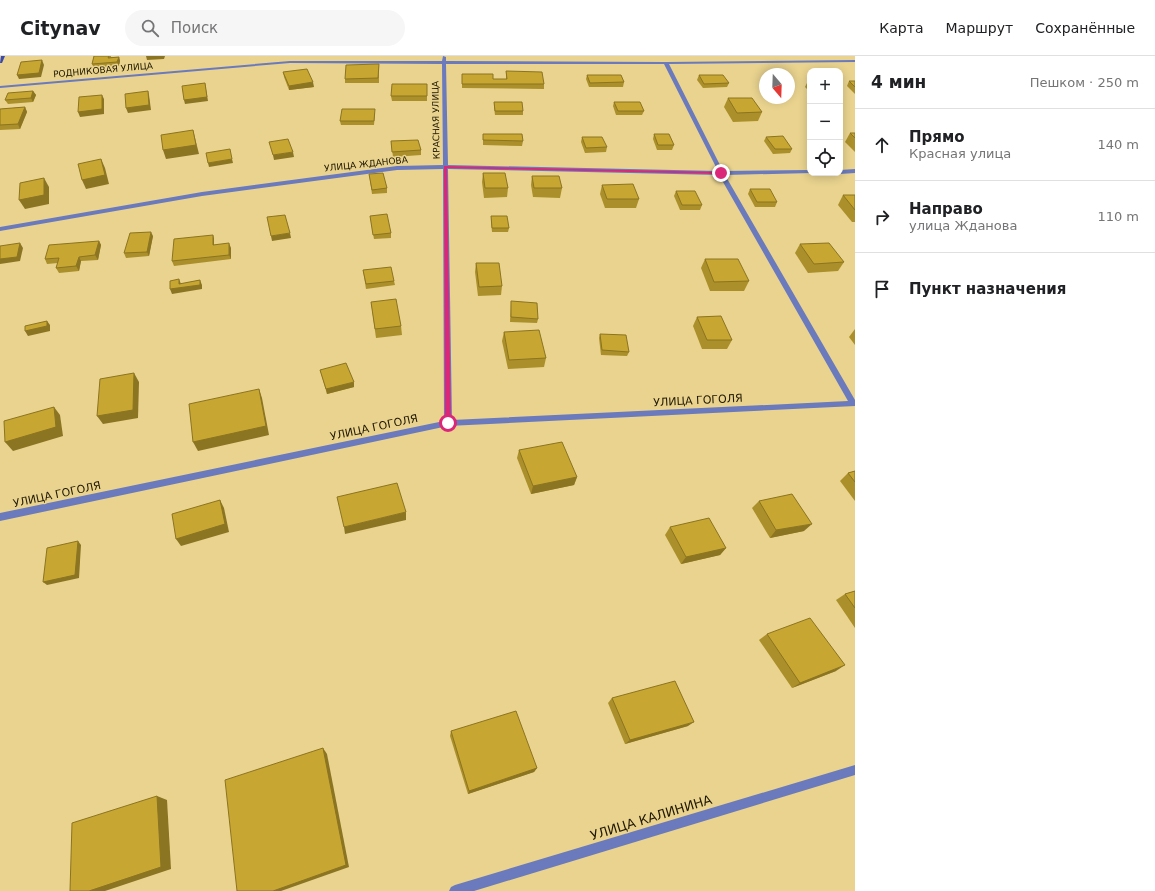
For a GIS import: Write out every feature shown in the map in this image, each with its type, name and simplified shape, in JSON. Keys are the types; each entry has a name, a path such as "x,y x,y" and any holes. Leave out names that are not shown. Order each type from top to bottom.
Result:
{"street":[{"path":"0,62 3,56"},
{"name":"РОДНИКОВАЯ УЛИЦА","path":"0,87 290,62 444,59 666,63 855,61"},
{"name":"КРАСНАЯ УЛИЦА","path":"444,59 448,423"},
{"path":"666,63 721,173 854,403"},
{"name":"УЛИЦА ЖДАНОВА","path":"0,229 210,193 397,168 445,167 721,173 807,172"},
{"path":"843,172 855,171"},
{"name":"УЛИЦА ГОГОЛЯ","path":"0,517 448,423 854,403"},
{"name":"УЛИЦА КАЛИНИНА","path":"455,891 855,770"}],"building":[{"path":"94,56 109,56 108,58 119,57 117,62 92,64"},
{"path":"42,60 39,73 17,75 21,62"},
{"path":"379,64 378,78 345,79 346,65"},
{"path":"307,69 313,82 289,86 283,72"},
{"path":"506,71 542,72 544,84 462,84 462,74 493,74 493,79 507,79"},
{"path":"587,75 621,75 624,82 590,83"},
{"path":"699,75 723,75 729,83 704,84"},
{"path":"849,81 855,81 855,87"},
{"path":"205,83 207,97 184,100 182,86"},
{"path":"392,84 427,84 427,96 391,96"},
{"path":"33,91 31,98 5,100 8,93"},
{"path":"148,91 149,105 126,108 125,94"},
{"path":"102,95 102,109 78,112 79,97"},
{"path":"728,98 752,98 762,112 737,113"},
{"path":"494,102 522,102 523,111 495,111"},
{"path":"614,102 640,102 644,111 618,111"},
{"path":"25,107 18,124 0,125 0,109"},
{"path":"342,109 375,109 374,121 340,121"},
{"path":"193,130 196,145 163,150 161,135"},
{"path":"850,133 855,133 855,138"},
{"path":"483,134 522,134 523,141 483,140"},
{"path":"654,134 669,134 674,145 658,145"},
{"path":"783,136 792,149 775,149 766,137"},
{"path":"582,137 602,137 607,147 586,148"},
{"path":"288,139 293,152 273,155 269,142"},
{"path":"418,140 421,150 392,152 391,141"},
{"path":"230,149 232,159 208,163 206,153"},
{"path":"101,159 105,175 82,180 78,164"},
{"path":"383,173 387,188 372,190 369,174"},
{"path":"483,173 505,173 508,188 485,188"},
{"path":"532,176 559,176 562,188 534,188"},
{"path":"44,178 44,195 19,200 20,183"},
{"path":"633,184 639,199 607,199 602,185"},
{"path":"750,189 770,189 777,202 757,202"},
{"path":"676,191 695,191 702,205 682,205"},
{"path":"843,195 855,195 855,210"},
{"path":"387,214 391,233 373,235 370,216"},
{"path":"285,215 290,233 271,236 267,217"},
{"path":"491,216 507,216 509,228 492,228"},
{"path":"151,232 147,252 124,253 130,233"},
{"path":"213,235 213,245 229,243 229,255 172,261 174,239"},
{"path":"99,241 95,255 79,257 76,266 56,268 59,258 45,259 49,245"},
{"path":"20,243 17,257 0,259 0,246"},
{"path":"829,243 844,262 814,264 800,244"},
{"path":"705,259 738,259 749,281 714,282"},
{"path":"476,263 499,263 502,286 479,287"},
{"path":"391,267 394,281 366,284 363,270"},
{"path":"179,279 179,284 200,280 200,285 170,289 170,281"},
{"path":"396,299 401,326 375,329 371,302"},
{"path":"511,301 537,303 538,319 511,317"},
{"path":"721,316 732,340 707,340 697,317"},
{"path":"47,321 47,326 25,331 25,326"},
{"path":"539,330 546,358 509,360 504,332"},
{"path":"600,334 626,335 629,352 602,350"},
{"path":"346,363 354,382 326,389 320,370"},
{"path":"134,373 133,410 97,416 100,379"},
{"path":"259,389 266,426 193,442 189,404"},
{"path":"54,407 56,427 5,442 4,421"},
{"path":"562,442 577,477 533,486 519,450"},
{"path":"855,471 855,482 848,473"},
{"path":"397,483 406,512 344,527 337,497"},
{"path":"792,494 812,524 776,530 759,501"},
{"path":"220,500 225,524 176,539 172,514"},
{"path":"709,518 726,548 686,557 670,527"},
{"path":"78,541 75,575 43,582 47,548"},
{"path":"855,591 855,608 845,594"},
{"path":"810,618 845,665 800,683 767,634"},
{"path":"675,681 694,722 630,740 612,698"},
{"path":"516,711 537,768 469,791 451,731"},
{"path":"323,748 346,865 273,891 237,891 225,780"},
{"path":"157,796 161,867 89,891 70,891 72,823"}],"route":[{"path":"448,423 445,167 721,173"}]}
